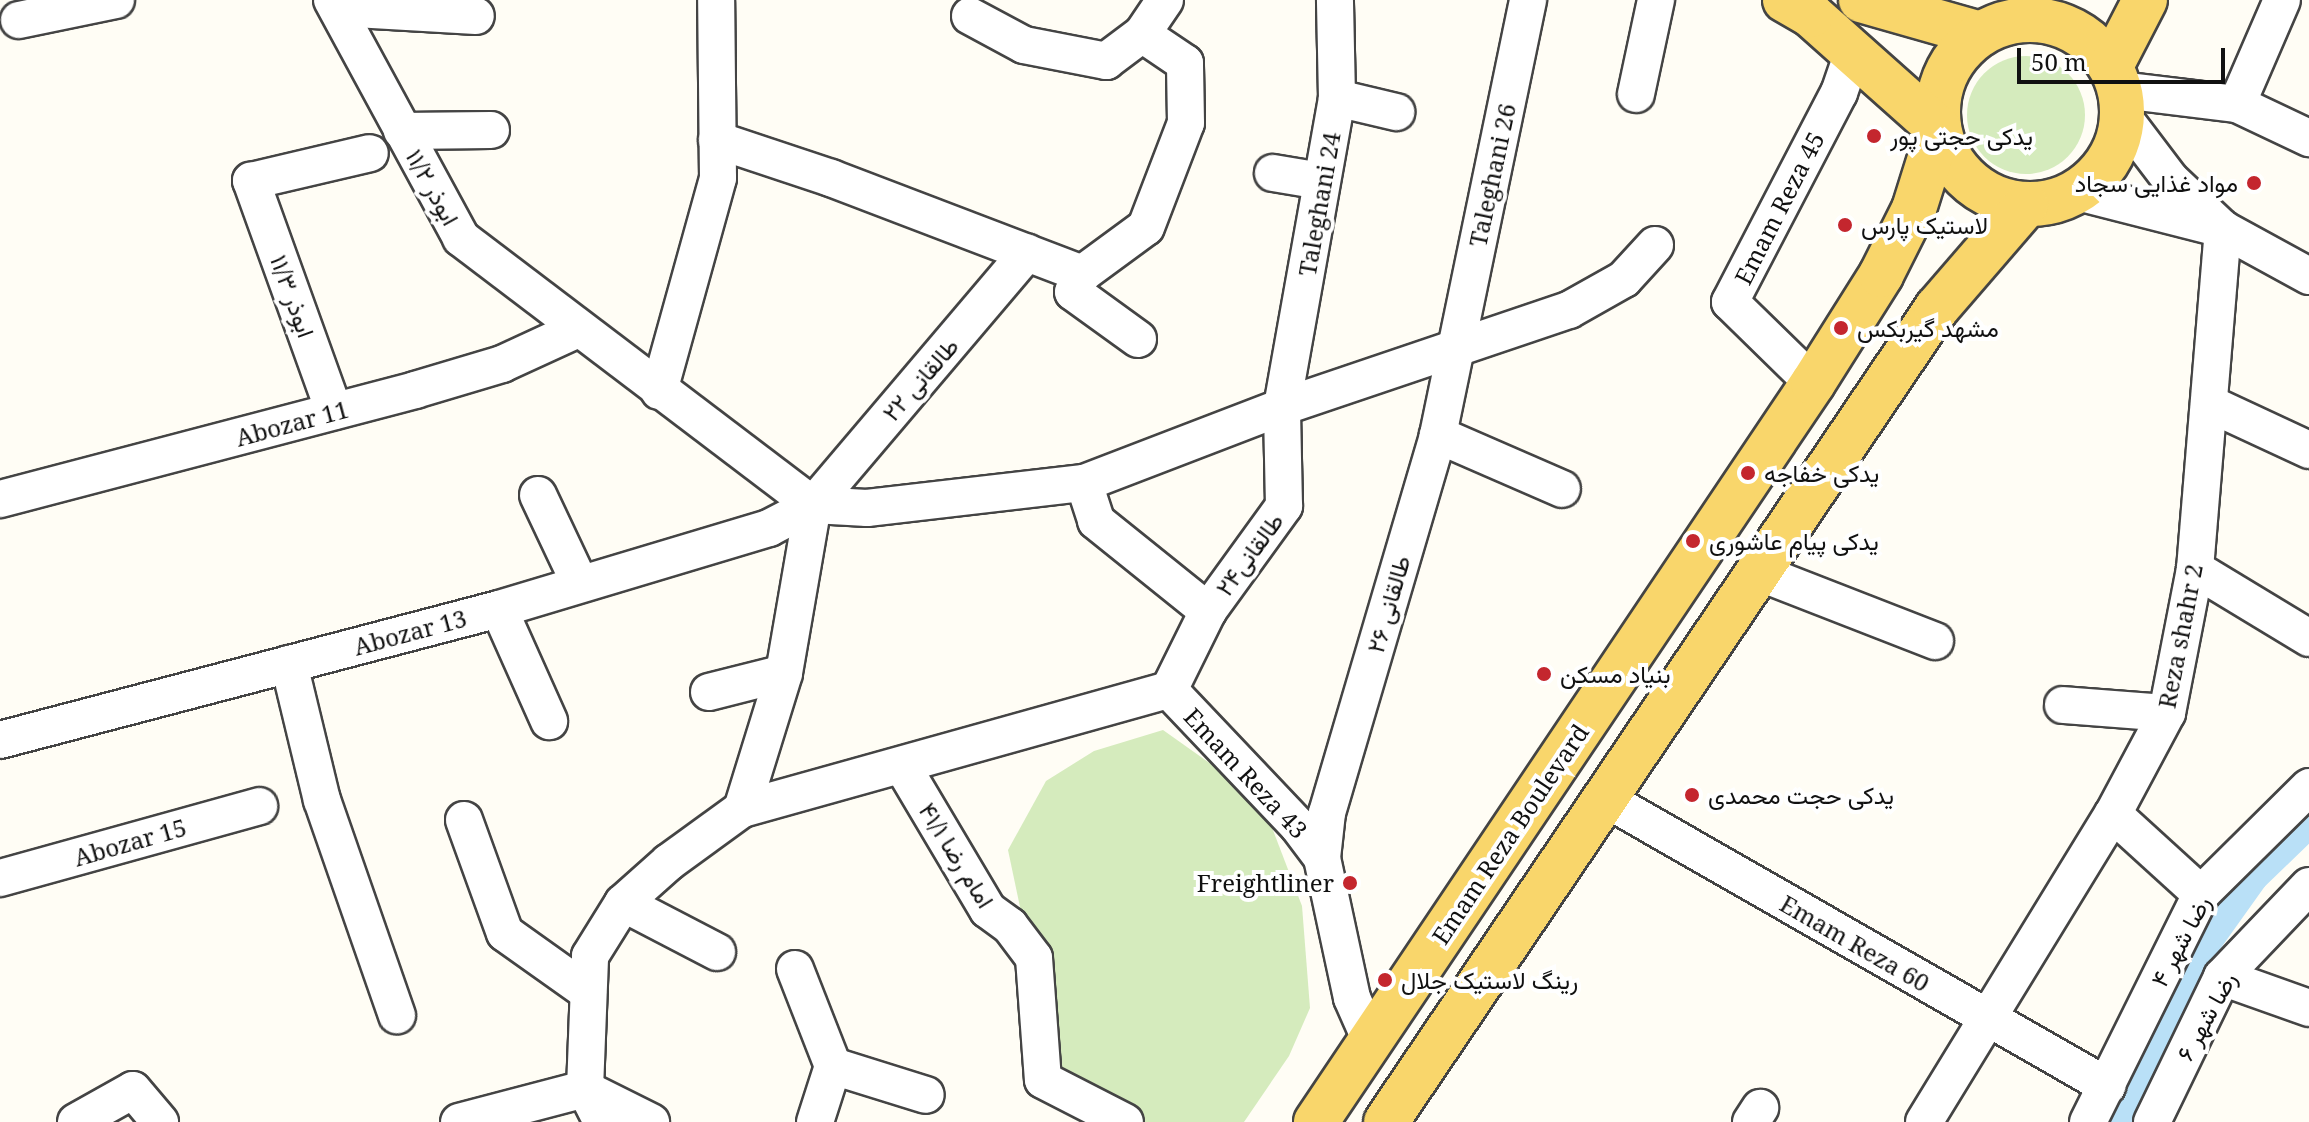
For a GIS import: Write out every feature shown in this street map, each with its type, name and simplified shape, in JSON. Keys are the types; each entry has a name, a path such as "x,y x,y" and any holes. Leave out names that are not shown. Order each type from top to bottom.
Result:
{"main road":[{"path":"1861,0 2057,23 2088,40 2119,91"},
{"path":"2010,18 1950,66 1938,107 1939,129 1950,158 1970,182 1996,198 2026,205 2078,192 2101,172 2117,146 2119,91 2145,0"},
{"path":"1798,7 1939,129"},
{"name":"Emam Reza Boulevard","path":"1316,1122 1813,383 1881,275 1914,209 1939,129"},
{"path":"1386,1122 1937,308 2026,205"},
{"path":"1881,275 1917,279 1937,308"}],"street":[{"path":"19,20 116,0"},
{"path":"659,391 718,178 716,0"},
{"path":"970,16 1024,45 1106,61 1142,34 1165,0"},
{"name":"Taleghani 24","path":"1282,407 1337,98 1335,0"},
{"name":"Taleghani 26","path":"1457,351 1528,0"},
{"path":"1636,94 1656,0"},
{"path":"2237,104 2282,0"},
{"path":"335,4 476,16"},
{"name":"ابوذر ۱۱/۲","path":"335,4 461,238 813,505"},
{"path":"1138,339 1073,292 1082,274 1146,227 1186,123 1185,63 1142,34"},
{"name":"Emam Reza 45","path":"1813,383 1730,302 1839,93 1853,52"},
{"path":"2119,91 2237,104 2309,138"},
{"path":"2119,91 2170,179 2218,224 2309,276"},
{"path":"1337,98 1396,112"},
{"path":"402,131 491,130"},
{"path":"717,140 831,178 1082,274"},
{"name":"ابوذر ۱۱/۳","path":"334,411 251,181 370,153"},
{"path":"1273,173 1321,181"},
{"path":"2078,192 2218,224"},
{"name":"Reza shahr 2","path":"1924,1122 1989,1021 2113,814 2167,713 2195,569 2210,404 2218,224"},
{"path":"742,809 784,673 813,505 867,508 1084,483 1282,407 1457,351 1596,297 1624,279 1655,245"},
{"name":"طالقانی ۲۲","path":"813,505 1027,253"},
{"name":"Abozar 11","path":"0,499 502,364 578,329"},
{"name":"طالقانی ۲۶","path":"1322,858 1327,813 1438,435 1457,351"},
{"path":"2210,404 2309,450"},
{"name":"طالقانی۲۴","path":"1169,690 1208,611 1284,506 1282,407"},
{"path":"1438,435 1562,489"},
{"path":"1084,483 1096,521 1208,611"},
{"path":"538,495 580,584"},
{"name":"Abozar 13","path":"0,740 499,609 769,528 813,505"},
{"path":"2195,569 2309,638"},
{"path":"1758,572 1935,641"},
{"path":"499,609 549,721"},
{"path":"289,664 322,800 397,1015"},
{"path":"709,692 784,673"},
{"path":"602,1122 585,1089 590,956 623,903 742,809 903,767 1169,690"},
{"name":"Emam Reza 43","path":"1169,690 1298,826 1322,858 1352,998 1371,1041"},
{"path":"2063,705 2167,713"},
{"name":"امام رضا ۴۱/۱","path":"903,767 988,910 1010,926 1034,958 1043,1080 1125,1122"},
{"name":"رضا شهر ۴","path":"2088,1122 2201,894 2309,787"},
{"name":"Emam Reza 60","path":"1604,798 2107,1086"},
{"name":"Abozar 15","path":"0,878 259,806"},
{"path":"2113,814 2201,894"},
{"path":"464,820 505,933 588,992"},
{"name":"رضا شهر ۶","path":"2152,1122 2222,977 2309,886"},
{"path":"623,903 717,952"},
{"path":"795,969 833,1066 815,1122"},
{"path":"2222,977 2309,1008"},
{"path":"833,1066 926,1095"},
{"path":"459,1122 585,1089 651,1122"},
{"path":"76,1122 133,1090 160,1122"}],"green space":[{"path":"2026,56 2049,61 2068,73 2080,92 2085,115 2080,138 2068,157 2049,169 2026,174 2003,169 1984,157 1972,138 1967,115 1972,92 1984,73 2003,61"},
{"path":"1163,730 1225,774 1271,825 1302,906 1310,1008 1289,1056 1244,1122 1145,1122 1097,1100 1052,1059 1008,850 1046,781 1094,751"}],"waterway":[{"path":"2118,1122 2206,943 2253,877 2309,823"}],"place":[{"name":"یدکی حجتی پور","path":"1874,136"},
{"name":"مواد غذایی سجاد","path":"2254,183"},
{"name":"لاستیک پارس","path":"1845,225"},
{"name":"مشهد گیربکس","path":"1841,328"},
{"name":"یدکی خفاجه","path":"1748,473"},
{"name":"یدکی پیام عاشوری","path":"1693,541"},
{"name":"بنیاد مسکن","path":"1544,674"},
{"name":"یدکی حجت محمدی","path":"1692,795"},
{"name":"Freightliner","path":"1350,883"},
{"name":"رینگ لاستیک جلال","path":"1385,980"}]}
